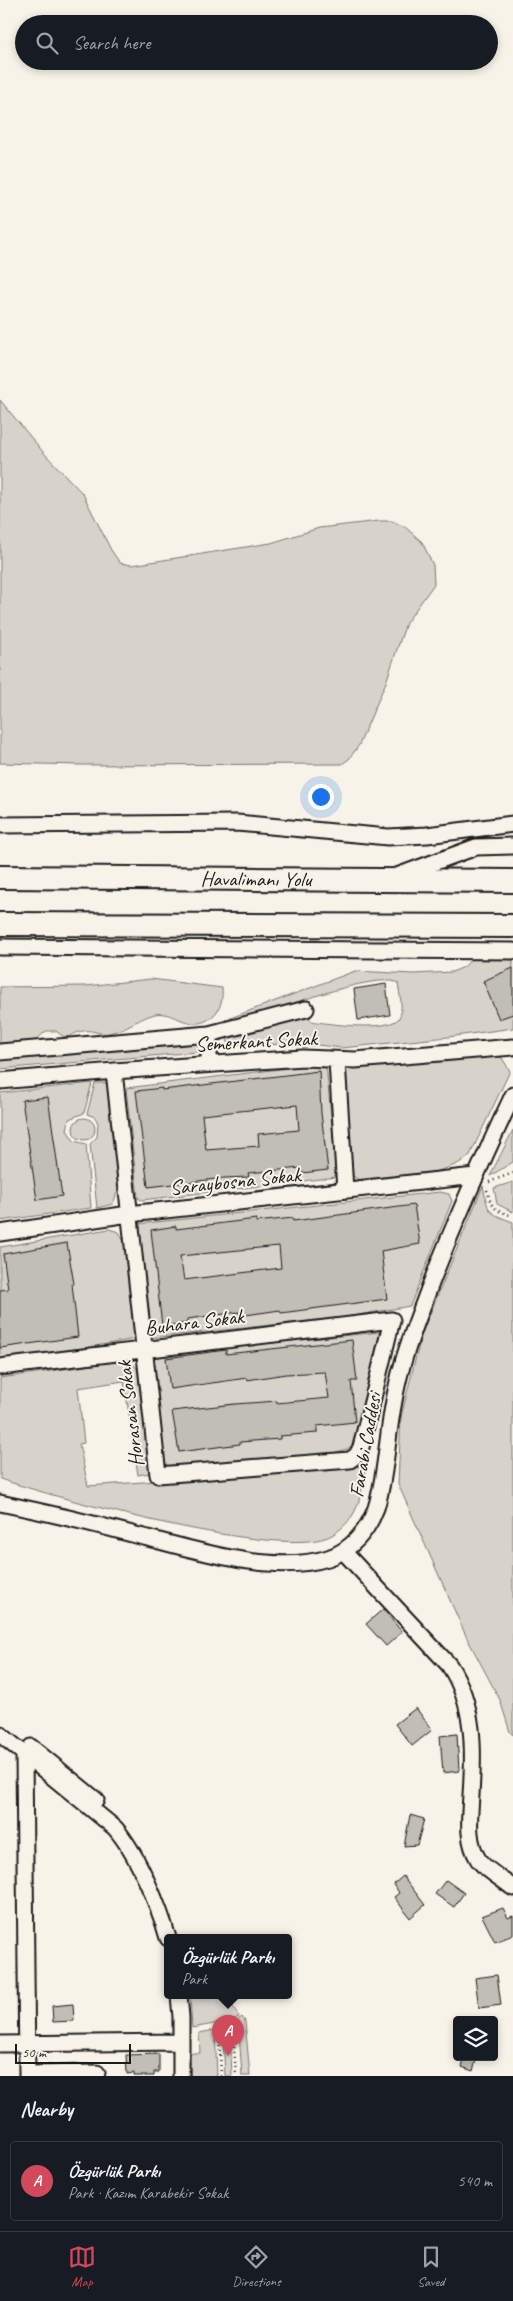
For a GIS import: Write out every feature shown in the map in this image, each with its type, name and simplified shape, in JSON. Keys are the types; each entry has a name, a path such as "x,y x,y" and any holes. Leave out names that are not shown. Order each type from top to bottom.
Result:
{"highway":[{"name":"Havalimanı Yolu","path":"0,877 513,881"},
{"path":"0,924 513,926"}],"street":[{"path":"0,825 237,823 388,836 427,836 513,824"},
{"path":"477,830 481,847"},
{"path":"387,880 481,847 513,846"},
{"path":"0,947 513,952"},
{"path":"0,1052 209,1034 306,1009"},
{"path":"209,1034 210,1064"},
{"name":"Semerkant Sokak","path":"0,1081 114,1070 314,1058 337,1061 513,1047"},
{"path":"337,1061 345,1190"},
{"name":"Horasan Sokak","path":"114,1070 158,1475 350,1460 357,1455 360,1447 392,1320"},
{"name":"Farabi Caddesi","path":"0,1503 53,1514 198,1550 261,1562 304,1562 327,1559 344,1552 357,1540 375,1509 382,1487 389,1432 402,1365 438,1265 475,1176 513,1095"},
{"name":"Saraybosna Sokak","path":"0,1233 129,1214 475,1176"},
{"name":"Buhara Sokak","path":"0,1367 392,1320"},
{"path":"344,1552 449,1665 458,1678 468,1705 472,1739 471,1841 479,1861 513,1888"},
{"path":"6,1739 115,1828 122,1836 136,1861 166,1934"},
{"path":"6,1739 22,1741 40,1754 109,1811 126,1829 135,1842 148,1869 174,1934"},
{"path":"24,1754 27,2075 97,2073"},
{"path":"179,1999 181,2076"},
{"path":"187,1999 188,2076"},
{"path":"0,2044 181,2042"}],"path":[{"path":"513,1173 486,1183 491,1204 496,1210 513,1216"},
{"path":"221,2076 219,2031 222,2027 229,2026 233,2032 236,2076"}],"shaded area":[{"path":"0,400 43,452 83,494 111,550 120,563 132,565 271,543 319,528 379,521 392,521 405,527 422,542 433,565 434,584 406,623 386,682 359,745 349,759 342,764 81,765 0,763"},
{"path":"474,956 513,956 513,1028 342,1048 318,1045 228,1044 227,1034 307,1013 311,1021 331,1024 371,1026 393,1022 399,1018 401,1010 398,983 385,981 365,983 314,996 226,1027 225,1020 355,971 414,974 452,972 464,967"},
{"path":"151,979 222,988 220,1007 213,1016 197,1023 183,1021 169,1015 155,1014 109,1033 86,1031 67,1037 60,1035 56,1031 46,1031 34,1042 0,1046 0,987 86,986"},
{"path":"201,1041 203,1045 200,1051 197,1052 0,1069 0,1055"},
{"path":"490,1054 502,1058 510,1071 470,1155 448,1168 417,1175 359,1180 353,1176 345,1068"},
{"path":"321,1064 326,1065 337,1177 142,1200 138,1198 126,1088"},
{"path":"92,1083 84,1113 69,1119 67,1130 74,1141 86,1144 91,1208 0,1221 0,1093"},
{"path":"95,1083 107,1083 110,1086 120,1184 113,1204 97,1208 90,1144 97,1137 98,1123 95,1117 87,1114"},
{"path":"84,1118 92,1121 95,1129 92,1137 84,1140 76,1137 73,1129 76,1121"},
{"path":"513,1130 513,1162 490,1176"},
{"path":"513,1182 513,1212 497,1204 494,1188"},
{"path":"483,1186 486,1202 490,1210 498,1216 513,1222 513,1735 510,1732 500,1700 466,1636 398,1484 401,1417 422,1333"},
{"path":"440,1192 449,1194 452,1201 410,1306 346,1317 150,1338 137,1224"},
{"path":"109,1229 119,1232 126,1245 135,1339 0,1359 0,1247"},
{"path":"380,1332 353,1445 347,1449 333,1453 164,1467 154,1355"},
{"path":"129,1360 137,1368 150,1473 138,1475 124,1381 78,1388 84,1443 79,1444 88,1486 362,1466 365,1471 362,1490 357,1507 348,1522 332,1535 307,1541 269,1540 222,1534 170,1524 69,1500 0,1479 0,1378"},
{"path":"190,1999 228,1999 239,2017 231,2021 192,2028"},
{"path":"242,2017 245,2021 250,2076 242,2076 239,2032 233,2024"},
{"path":"215,2030 217,2076 190,2076 190,2053 200,2053 199,2033"},
{"path":"227,2031 230,2033 232,2076 225,2076 223,2036"}],"building":[{"path":"513,968 513,1014 499,1019 483,981"},
{"path":"386,984 390,1015 358,1020 354,989"},
{"path":"319,1071 321,1113 328,1170 302,1173 301,1168 248,1173 249,1177 148,1187 136,1091 162,1088 162,1090","holes":["297,1105 299,1130 258,1134 259,1146 206,1150 202,1115"]},
{"path":"48,1097 62,1196 37,1200 22,1100"},
{"path":"414,1205 420,1244 381,1251 387,1299 281,1313 280,1310 239,1316 239,1312 187,1319 187,1323 162,1326 151,1230 176,1226 176,1229 256,1219 256,1222 293,1218 293,1221","holes":["279,1246 281,1268 184,1280 180,1256"]},
{"path":"67,1243 74,1284 72,1284 78,1337 0,1348 0,1290 8,1289 3,1254"},
{"path":"352,1340 357,1381 351,1381 355,1422 317,1426 317,1433 280,1436 280,1439 240,1442 240,1444 179,1452 172,1411 235,1404 277,1401 277,1403 329,1398 325,1372 286,1374 247,1380 247,1378 170,1389 166,1358 226,1350 226,1354"},
{"path":"383,1609 402,1632 386,1646 366,1624"},
{"path":"416,1708 432,1730 412,1746 395,1724"},
{"path":"457,1734 459,1771 443,1773 440,1736"},
{"path":"410,1815 424,1819 417,1845 404,1846"},
{"path":"403,1876 425,1905 410,1918 394,1897 399,1893 394,1884"},
{"path":"446,1880 464,1893 454,1907 435,1894"},
{"path":"503,1908 508,1918 513,1916 513,1935 495,1942 482,1916"},
{"path":"497,1975 501,2005 479,2008 475,1978"},
{"path":"73,2004 74,2021 53,2022 52,2006"},
{"path":"159,2054 159,2072 154,2072 154,2076 134,2076 134,2073 127,2074 126,2055"},
{"path":"464,2061 476,2061 473,2071 462,2067"}],"place":[{"name":"Özgürlük Parkı","path":"228,2056"}]}
